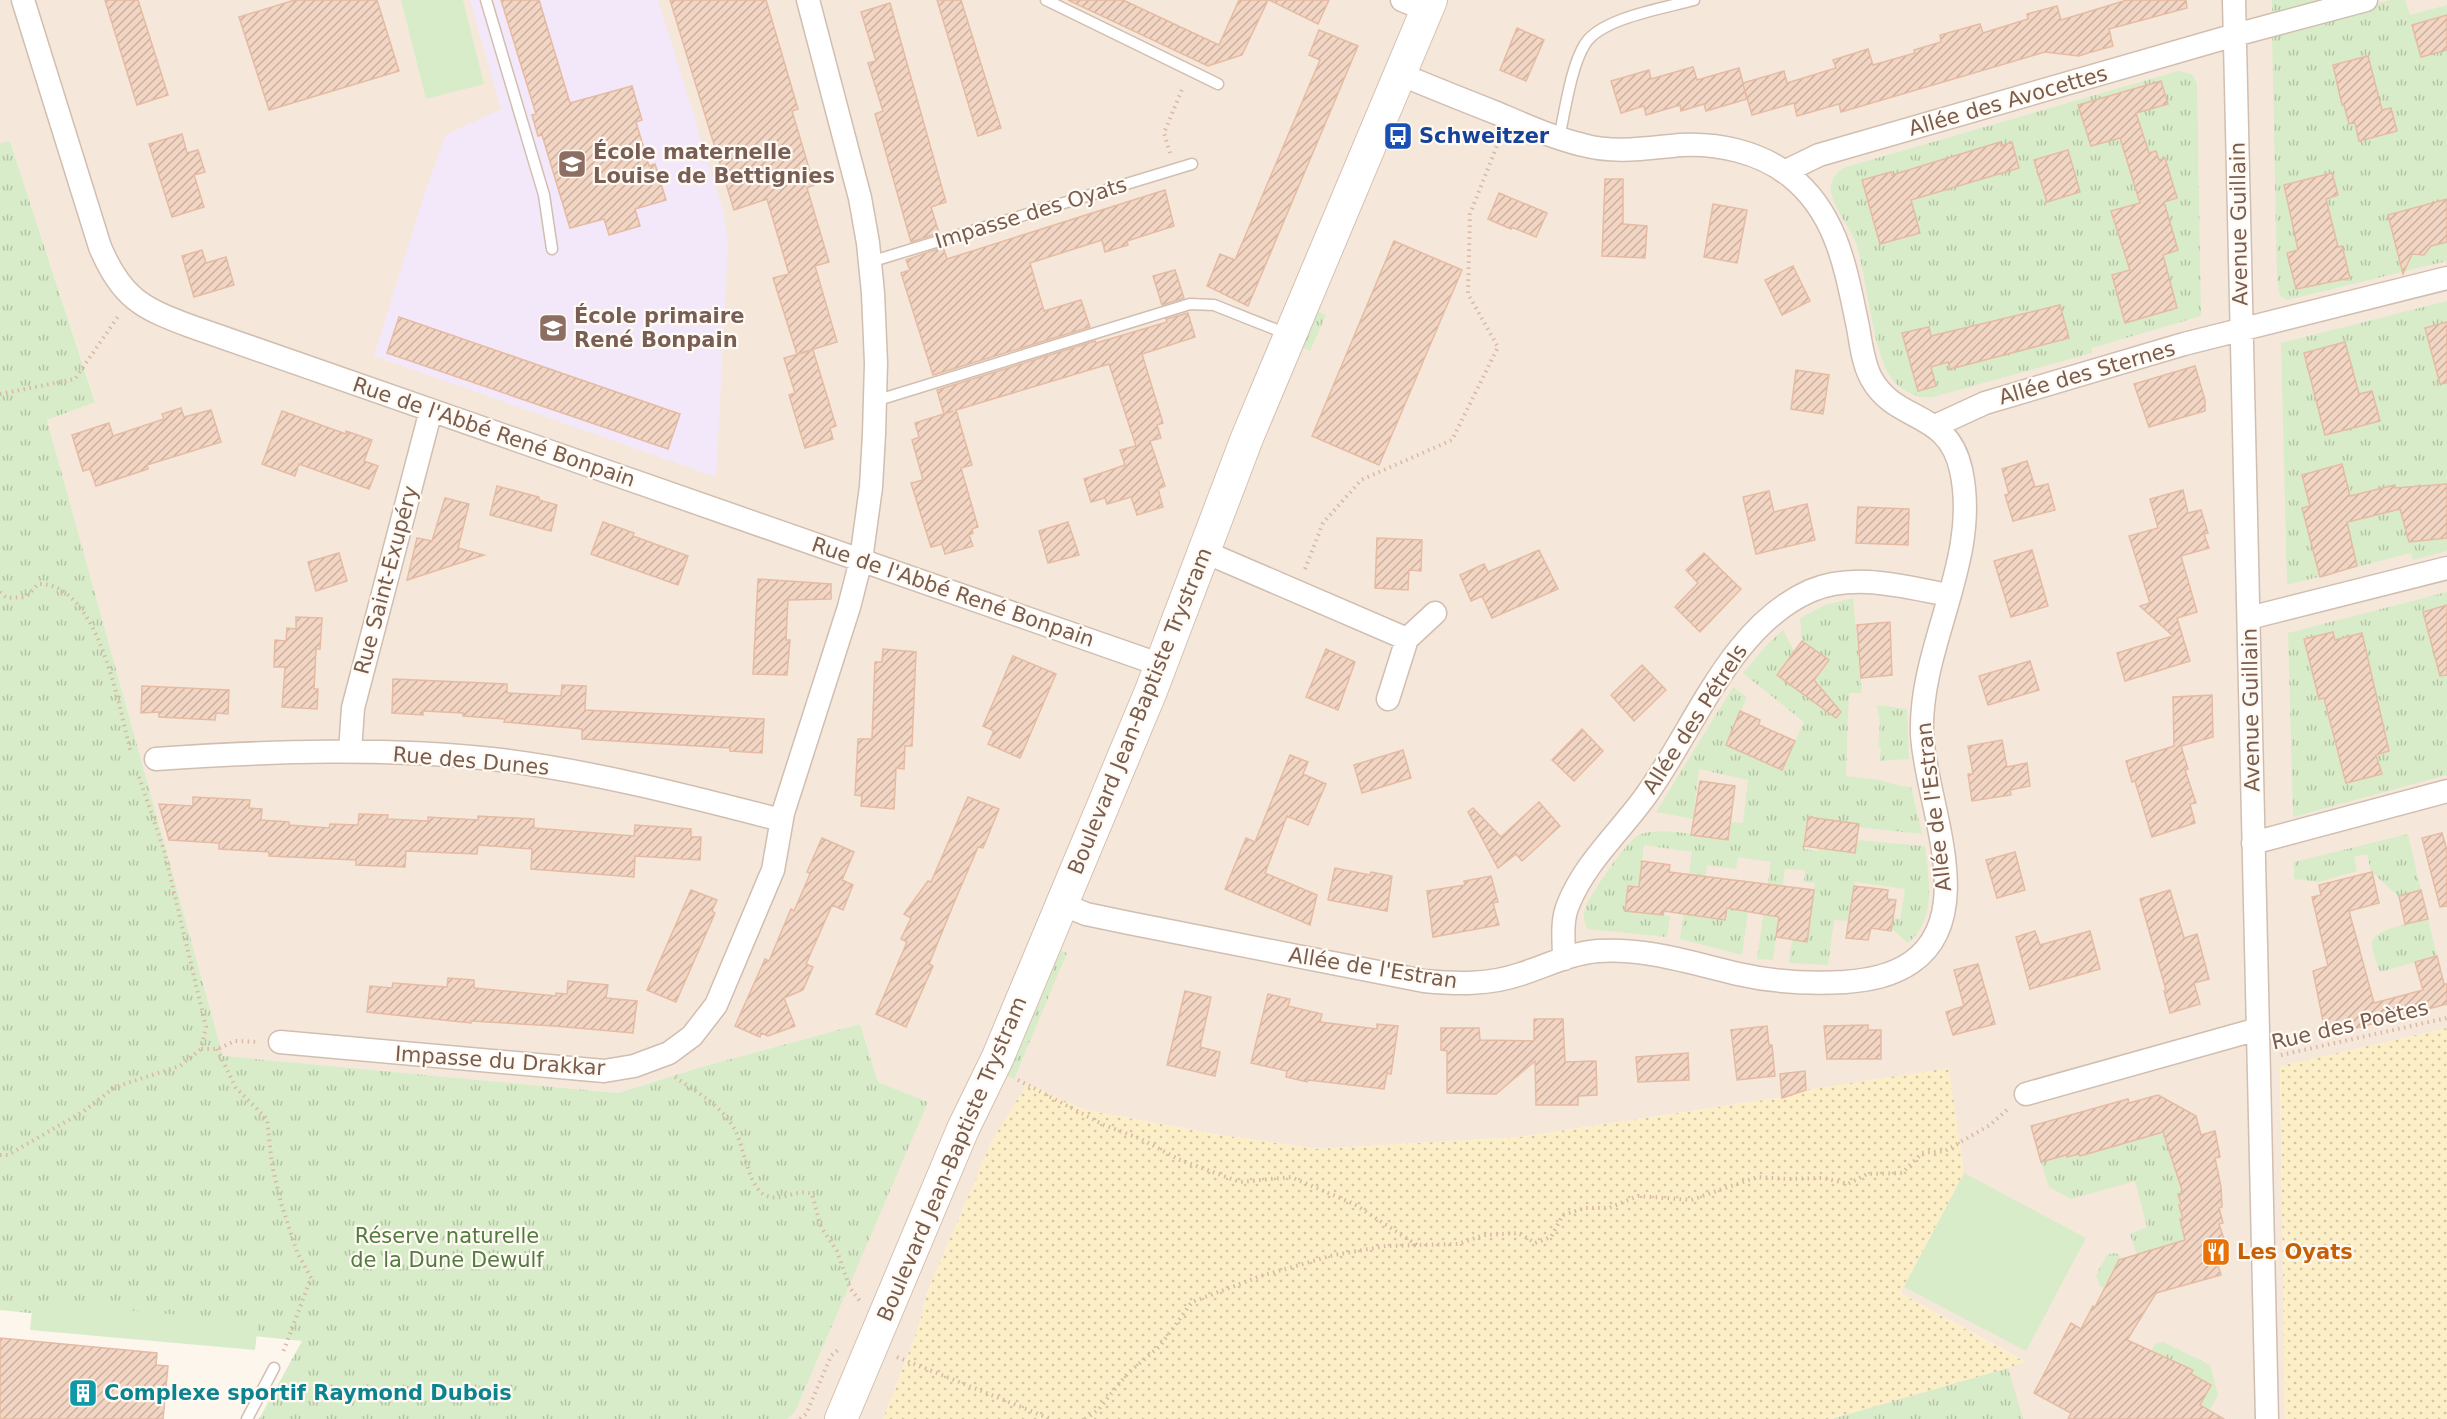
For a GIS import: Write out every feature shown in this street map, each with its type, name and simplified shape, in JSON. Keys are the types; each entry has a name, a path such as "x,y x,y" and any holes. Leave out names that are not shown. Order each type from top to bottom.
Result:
{"street":[{"name":"Rue de l'Abbé René Bonpain","path":"23,0 100,248 115,279 132,297 156,312 190,326 1161,665"},
{"name":"Avenue Guillain","path":"2234,0 2267,1419"},
{"name":"Allée des Avocettes","path":"1784,171 1819,155 2235,35 2366,0"},
{"name":"Impasse du Drakkar","path":"280,1042 596,1071 626,1068 652,1061 677,1048 692,1036 716,1005 773,870 781,820 849,607 861,560 871,487 875,401 874,316 870,262 860,198 812,1"},
{"name":"Boulevard Jean-Baptiste Trystram","path":"841,1419 963,1129 998,1057 1161,665 1247,438 1400,74 1420,3"},
{"name":"Allée de l'Estran","path":"1062,904 1095,916 1424,981 1472,984 1496,981 1594,951 1647,952 1746,976 1789,981 1822,983 1861,981 1884,976 1904,968 1930,944 1938,930 1946,894 1945,867 1923,748 1922,720 1926,688 1963,530 1964,486 1956,453 1950,441 1935,426 1895,405 1873,382 1865,360 1844,260 1834,233 1811,196 1784,171 1759,158 1716,146 1690,145 1645,150 1615,150 1587,146 1559,138 1400,74"},
{"name":"Allée des Sternes","path":"1935,426 1985,403 2184,344 2447,278"},
{"name":"Rue Saint-Exupéry","path":"350,752 355,700 431,410"},
{"path":"1204,552 1407,639"},
{"path":"2249,618 2447,568"},
{"name":"Allée des Pétrels","path":"1564,959 1564,916 1581,879 1653,786 1728,663 1755,631 1773,614 1797,598 1833,584 1866,582 1949,595"},
{"path":"1388,699 1407,639 1435,613"},
{"name":"Rue des Dunes","path":"145,762 254,752 415,753 487,759 568,770 636,783 781,820"},
{"path":"2253,843 2447,791"},
{"path":"2025,1094 2258,1029"}],"lane":[{"path":"486,0 544,195 552,249"},
{"path":"1046,0 1218,84"},
{"path":"1559,138 1577,64 1586,43 1592,36 1607,25 1694,0"},
{"name":"Impasse des Oyats","path":"870,262 1192,164"},
{"path":"875,401 1190,304 1214,305 1290,335"},
{"path":"247,1419 274,1368"}],"path":[{"path":"1175,169 1164,133 1190,70"},
{"path":"1297,591 1323,523 1361,480 1452,440 1498,346 1467,294 1470,214 1508,118"},
{"path":"0,394 75,379 132,297"},
{"path":"0,592 7,598 26,597 38,584 50,584 70,596 90,624 103,649 145,762 206,1027 201,1048 180,1066 114,1087 84,1111 8,1155 0,1155"},
{"name":"Rue des Poètes","path":"2259,1060 2447,1018"},
{"path":"201,1048 217,1049 235,1041 280,1042"},
{"path":"217,1049 236,1088 267,1119 272,1165 281,1203 297,1252 311,1278 285,1349 274,1368"},
{"path":"652,1061 712,1102 726,1115 736,1132 753,1182 761,1193 771,1197 804,1191 812,1194 821,1227 837,1251 850,1288 876,1334 905,1361 1051,1419"},
{"path":"1017,1080 1104,1125 1141,1139 1180,1160 1240,1182 1290,1177 1354,1204 1417,1245"},
{"path":"1085,1419 1098,1410 1128,1373 1160,1346 1192,1302 1270,1273 1334,1255 1386,1246 1458,1244 1484,1235 1519,1233 1535,1243 1551,1237 1563,1215 1585,1208 1609,1208 1638,1196 1691,1200 1757,1177 1824,1178 1848,1184 1867,1174 1902,1173 1922,1153 1945,1151 1990,1125 2025,1094"}],"shaded area":[{"path":"0,0 2447,0 2447,1028 2280,1067 2285,1419 1831,1419 2024,1361 1900,1293 1964,1173 1806,1090 1784,1097 1520,1137 1318,1149 1214,1134 1085,1110 1027,1085 992,1141 927,1293 919,1326 883,1419 787,1419 795,1412 927,1102 878,1082 860,1024 701,1067 618,1093 223,1057 47,420 95,401 10,141 0,143"},
{"path":"470,0 658,0 723,210 728,245 716,477 374,356 425,192 446,135 501,109"}],"green space":[{"path":"401,0 463,0 484,84 426,99"},
{"path":"2272,0 2340,0 2272,18"},
{"path":"2390,0 2405,0 2410,15 2447,5 2447,261 2287,300 2280,296 2277,280 2272,30"},
{"path":"2178,71 2192,74 2197,83 2201,316 2092,348 2092,353 1933,397 1916,395 1896,383 1885,368 1875,335 1857,246 1831,192 1832,180 1836,174 1846,167"},
{"name":"Réserve naturelle de la Dune Dewulf","path":"10,141 95,402 47,420 223,1056 618,1093 701,1067 860,1024 878,1082 928,1102 795,1412 787,1419 259,1419 302,1341 0,1310 0,143"},
{"path":"2447,301 2447,551 2413,560 2411,553 2287,585 2281,343"},
{"path":"1315,310 1326,315 1310,351 1300,346"},
{"path":"2447,592 2447,775 2293,817 2288,633"},
{"path":"1853,598 1862,693 1849,693 1846,776 1911,787 1922,834 1858,827 1858,824 1809,817 1804,849 1818,851 1818,848 1855,853 1856,840 1925,846 1929,898 1923,922 1917,933 1908,943 1891,928 1893,918 1900,919 1905,889 1855,882 1849,921 1834,920 1828,965 1789,963 1792,940 1807,941 1815,883 1804,882 1805,870 1785,869 1773,960 1757,959 1771,862 1738,857 1736,869 1707,865 1700,916 1725,920 1727,908 1748,912 1742,955 1680,939 1692,852 1644,845 1639,887 1628,886 1626,910 1670,916 1667,937 1588,929 1584,916 1589,900 1610,867 1635,838 1641,834 1661,831 1728,840 1731,822 1743,823 1748,780 1699,769 1693,819 1656,812 1733,687 1747,697 1726,745 1782,770 1804,722 1743,673 1783,630 1794,651 1777,675 1804,694 1828,660 1802,641 1800,618 1825,605"},
{"path":"1877,705 1907,709 1909,759 1880,761 1881,747 1878,747 1880,723"},
{"path":"2408,834 2421,890 2399,897 2371,871 2367,854 2354,857 2357,871 2319,882 2294,879 2294,862"},
{"path":"2428,919 2437,956 2380,972 2373,950 2374,938 2395,927"},
{"path":"1056,949 1067,953 1014,1079 1003,1074"},
{"path":"2156,1131 2164,1135 2183,1193 2178,1194 2183,1219 2180,1220 2187,1247 2149,1251 2137,1255 2130,1234 2147,1227 2135,1181 2071,1199 2049,1187 2041,1162 2066,1155 2067,1157 2079,1154 2080,1156 2129,1142"},
{"path":"1964,1173 2086,1238 2026,1351 1904,1287"},
{"path":"2115,1253 2121,1256 2103,1288 2096,1275 2107,1255"},
{"path":"33,1302 258,1322 255,1350 30,1330"},
{"path":"2163,1342 2210,1365 2218,1395 2205,1419 2116,1419 2155,1344"},
{"path":"2008,1368 2023,1419 1831,1419"}],"sand":[{"path":"2447,1028 2447,1419 2285,1419 2280,1066"},
{"path":"1949,1068 1964,1173 1900,1293 2025,1362 2008,1368 1831,1419 883,1419 919,1326 927,1293 992,1141 1027,1084 1085,1110 1214,1134 1318,1149 1520,1137 1784,1097 1806,1090"}],"building":[{"path":"105,0 138,0 168,95 137,105"},
{"path":"295,0 377,0 399,71 269,110 239,17"},
{"path":"501,0 539,0 570,103 632,86 642,120 636,122 649,166 655,164 666,200 635,209 640,226 609,235 604,219 570,228 542,135 538,136 532,115 536,114"},
{"path":"670,0 766,0 798,109 792,111 814,185 807,188 829,262 815,266 837,342 797,354 773,278 789,274 767,199 734,210"},
{"path":"937,0 961,0 1001,128 978,136"},
{"path":"1068,0 1123,0 1219,45 1239,0 1268,0 1242,55 1208,66"},
{"path":"1269,0 1329,0 1318,24"},
{"path":"2127,0 2186,0 2187,8 2109,29 2113,46 2079,56 2045,52 1841,112 1839,104 1797,116 1794,103 1752,115 1743,84 1747,99 1706,111 1704,104 1681,111 1680,105 1646,115 1644,106 1621,113 1611,81 1649,70 1651,79 1693,67 1697,80 1739,68 1743,83 1784,71 1787,83 1836,68 1833,60 1868,49 1873,65 1915,53 1914,50 1941,42 1940,35 1980,24 1983,33 2028,19 2027,14 2057,6 2061,20"},
{"path":"890,3 946,202 931,207 939,233 911,242 875,114 883,111 868,63 876,61 861,12"},
{"path":"2447,15 2447,50 2421,57 2412,25"},
{"path":"1517,28 1544,40 1526,81 1500,70"},
{"path":"1319,30 1358,46 1248,306 1207,286 1220,254 1235,260 1320,60 1309,55"},
{"path":"2368,56 2382,110 2391,108 2397,131 2359,141 2355,123 2349,124 2344,105 2342,105 2333,65"},
{"path":"2161,81 2168,104 2136,113 2149,153 2156,151 2159,160 2165,158 2177,198 2164,202 2178,250 2163,255 2177,308 2125,323 2112,275 2130,270 2111,211 2140,203 2120,138 2091,146 2078,105"},
{"path":"182,134 187,153 198,150 205,172 194,175 204,207 172,217 149,144"},
{"path":"2000,142 2001,146 2012,142 2019,168 1911,200 1920,233 1880,244 1862,180 1891,172 1892,175"},
{"path":"2068,150 2080,192 2047,202 2034,160"},
{"path":"2332,173 2338,195 2326,199 2338,247 2342,246 2350,278 2296,289 2287,253 2298,250 2284,185"},
{"path":"1605,179 1623,179 1623,224 1647,226 1645,258 1602,256"},
{"path":"1165,190 1174,226 1127,241 1128,245 1105,252 1102,240 1030,263 1044,311 1081,300 1090,327 933,375 901,273 910,270 906,260 943,247 947,259"},
{"path":"1499,193 1547,213 1536,237 1488,219"},
{"path":"2447,199 2447,242 2431,246 2424,255 2412,254 2403,274 2388,215"},
{"path":"1713,204 1747,210 1737,263 1704,257"},
{"path":"1394,241 1462,270 1379,465 1312,436"},
{"path":"202,250 206,263 226,257 234,285 194,297 182,256"},
{"path":"1793,266 1810,301 1782,315 1765,280"},
{"path":"1175,270 1184,298 1162,305 1153,276"},
{"path":"2060,305 2069,338 1950,369 1948,362 1931,367 1936,386 1918,391 1902,333 1929,327 1931,336"},
{"path":"1188,313 1195,337 1142,354 1163,423 1157,425 1161,438 1150,441 1165,486 1158,489 1163,507 1137,515 1131,497 1107,504 1105,498 1091,502 1084,479 1125,465 1120,450 1136,446 1109,364 956,410 972,465 961,468 978,527 972,529 973,533 969,535 973,546 945,554 942,544 931,547 911,483 923,480 912,440 919,437 915,423 944,414 937,390 1095,341 1096,343 1167,322 1166,319"},
{"path":"399,317 680,414 668,449 387,353"},
{"path":"2447,322 2447,383 2440,384 2425,328"},
{"path":"2345,342 2359,394 2372,391 2380,421 2325,435 2304,353"},
{"path":"813,350 836,426 830,428 833,439 805,448 789,395 795,393 784,358"},
{"path":"2195,366 2205,400 2205,411 2149,427 2134,384"},
{"path":"1796,370 1829,375 1823,414 1791,409"},
{"path":"181,408 184,417 211,410 221,442 147,465 148,469 96,486 90,469 83,471 72,435 109,423 113,436 164,419 162,414"},
{"path":"282,411 346,434 346,431 372,440 364,461 378,466 369,489 299,464 295,476 262,464"},
{"path":"2027,461 2035,487 2048,484 2055,510 2013,521 2005,495 2009,494 2002,469"},
{"path":"2342,464 2350,496 2395,485 2395,488 2447,484 2447,538 2409,542 2400,509 2347,522 2357,566 2320,577 2302,508 2310,506 2302,475"},
{"path":"497,486 539,497 539,500 557,505 551,531 490,515"},
{"path":"2183,490 2188,513 2201,510 2208,533 2204,534 2209,548 2181,556 2197,612 2177,618 2190,661 2125,681 2117,653 2173,636 2140,606 2150,603 2129,536 2158,528 2150,499"},
{"path":"1769,491 1774,512 1807,504 1815,540 1756,554 1743,497"},
{"path":"445,498 469,504 458,548 484,555 407,580 417,538 432,541"},
{"path":"1858,507 1909,509 1908,545 1856,543"},
{"path":"603,522 634,533 633,536 688,556 678,585 591,554"},
{"path":"1068,522 1079,555 1048,563 1039,531"},
{"path":"1377,538 1422,540 1421,571 1409,570 1408,590 1375,588"},
{"path":"1539,550 1558,589 1492,618 1482,596 1471,601 1460,575 1484,564 1488,572"},
{"path":"2032,550 2048,606 2011,617 1994,561"},
{"path":"339,553 347,581 316,591 308,562"},
{"path":"1704,553 1741,589 1700,632 1675,607 1698,583 1686,570"},
{"path":"758,579 831,584 831,599 788,600 786,640 790,640 787,675 753,674"},
{"path":"2447,605 2447,675 2440,676 2423,612"},
{"path":"296,617 322,618 320,649 316,649 314,689 318,689 317,709 282,707 285,667 274,667 275,640 286,641 287,628 296,629"},
{"path":"1890,622 1892,675 1861,678 1857,625"},
{"path":"2333,632 2335,640 2362,633 2389,751 2376,755 2382,774 2346,783 2324,698 2319,699 2304,639"},
{"path":"1802,641 1829,660 1814,680 1841,712 1836,718 1777,675"},
{"path":"883,649 916,652 912,746 905,746 904,769 896,768 894,809 861,806 862,796 855,795 858,739 872,739 875,662 882,662"},
{"path":"1326,649 1355,662 1338,710 1306,697"},
{"path":"1013,656 1056,674 1020,758 988,744 994,731 983,726"},
{"path":"2030,661 2039,690 1988,705 1979,676"},
{"path":"1642,665 1666,690 1634,721 1611,695"},
{"path":"393,679 507,684 507,693 561,696 562,685 586,686 585,710 764,719 762,753 730,751 730,748 582,739 582,729 504,722 505,719 463,716 463,713 423,711 423,715 392,713"},
{"path":"142,686 229,690 228,714 216,713 215,720 159,717 159,712 141,713"},
{"path":"2212,695 2213,737 2181,746 2188,769 2185,770 2196,803 2190,804 2195,823 2152,837 2135,781 2132,782 2126,761 2174,746 2173,697"},
{"path":"1740,711 1760,720 1759,725 1795,741 1782,770 1726,745"},
{"path":"1582,729 1603,751 1574,781 1552,760"},
{"path":"2002,740 2007,767 2027,763 2030,786 2010,790 2011,795 1972,801 1968,774 1973,774 1968,746"},
{"path":"1403,750 1411,778 1362,793 1354,765"},
{"path":"1290,755 1308,762 1303,774 1326,784 1308,825 1287,816 1265,873 1317,895 1310,925 1225,889 1246,838 1255,842"},
{"path":"1700,781 1735,786 1728,840 1691,835"},
{"path":"193,797 250,800 249,808 262,809 261,820 329,828 330,824 358,825 359,814 388,815 387,819 428,821 428,817 478,820 478,816 534,819 534,828 634,836 635,825 691,829 691,837 701,837 700,860 635,856 634,877 531,869 532,849 478,845 477,854 406,851 405,867 356,865 356,860 269,856 269,852 219,849 219,843 169,840 159,804 193,806"},
{"path":"968,797 999,809 983,848 978,847 956,898 929,964 933,966 906,1027 876,1014 907,942 901,939 911,918 904,914 928,881 931,882"},
{"path":"1539,802 1560,826 1522,861 1516,854 1498,868 1468,812 1473,808 1501,837"},
{"path":"1808,817 1859,824 1855,853 1804,846"},
{"path":"2442,833 2447,850 2447,906 2440,907 2422,838"},
{"path":"822,838 854,852 842,880 853,885 843,910 832,905 806,964 813,967 803,990 784,998 795,1026 768,1036 761,1033 760,1037 735,1026 765,959 769,961 791,909 794,911 810,874 807,872"},
{"path":"2015,852 2025,890 1997,898 1986,860"},
{"path":"1642,861 1670,865 1669,872 1814,890 1807,942 1776,937 1779,917 1727,908 1725,920 1664,911 1663,915 1625,911 1628,886 1639,887"},
{"path":"1335,868 1370,875 1371,872 1392,876 1387,911 1328,900"},
{"path":"2372,872 2379,903 2349,911 2374,1003 2423,990 2415,962 2437,956 2444,984 2447,984 2447,1004 2326,1036 2313,971 2328,966 2312,897 2321,895 2319,885"},
{"path":"1491,876 1498,902 1493,903 1499,925 1433,937 1427,891 1465,885 1464,881"},
{"path":"1854,886 1888,890 1887,899 1896,900 1891,931 1871,928 1868,940 1846,938"},
{"path":"691,890 717,900 712,911 715,913 676,1002 647,990"},
{"path":"2170,890 2184,938 2197,934 2209,979 2194,983 2200,1004 2170,1013 2164,991 2166,990 2140,899"},
{"path":"2421,890 2428,919 2405,924 2399,896"},
{"path":"2035,931 2040,945 2090,931 2100,969 2030,989 2016,937"},
{"path":"1978,964 1995,1024 1953,1035 1946,1012 1964,1006 1954,970"},
{"path":"448,978 474,980 474,988 556,996 556,993 567,994 568,981 608,985 606,998 637,1001 633,1033 554,1026 471,1021 471,1023 367,1012 370,986 392,988 393,983 447,987"},
{"path":"1185,991 1211,997 1200,1047 1220,1052 1215,1076 1167,1065"},
{"path":"1268,994 1290,999 1288,1006 1322,1014 1320,1022 1377,1029 1377,1024 1398,1026 1391,1074 1387,1073 1384,1089 1308,1080 1307,1082 1286,1077 1287,1071 1251,1063"},
{"path":"1534,1019 1563,1019 1565,1062 1596,1061 1597,1095 1578,1096 1578,1105 1536,1105 1535,1061 1496,1094 1447,1093 1447,1051 1441,1050 1441,1028 1479,1028 1480,1040 1534,1041"},
{"path":"1868,1025 1868,1030 1881,1030 1881,1059 1827,1059 1824,1026"},
{"path":"1767,1026 1769,1045 1772,1045 1775,1076 1737,1080 1731,1030"},
{"path":"1688,1053 1689,1080 1638,1082 1636,1057"},
{"path":"1805,1071 1806,1090 1782,1098 1780,1074"},
{"path":"2158,1095 2196,1116 2201,1135 2215,1131 2220,1157 2215,1158 2221,1187 2222,1207 2219,1208 2223,1223 2219,1224 2224,1239 2219,1249 2223,1263 2218,1265 2221,1275 2156,1293 2127,1340 2193,1370 2191,1374 2211,1385 2200,1405 2224,1419 2068,1419 2071,1413 2034,1393 2071,1323 2081,1329 2119,1260 2185,1240 2178,1194 2183,1193 2163,1132 2080,1156 2079,1154 2067,1157 2066,1155 2041,1162 2031,1126 2128,1099 2129,1103"},
{"name":"Complexe sportif Raymond Dubois","path":"0,1338 157,1353 156,1365 168,1366 163,1419 0,1419"}],"place":[{"name":"Schweitzer","path":"1398,136"},
{"name":"École maternelle Louise de Bettignies","path":"572,164"},
{"name":"École primaire René Bonpain","path":"553,328"},
{"name":"Les Oyats","path":"2216,1252"},
{"name":"Complexe sportif Raymond Dubois","path":"83,1393"}]}
